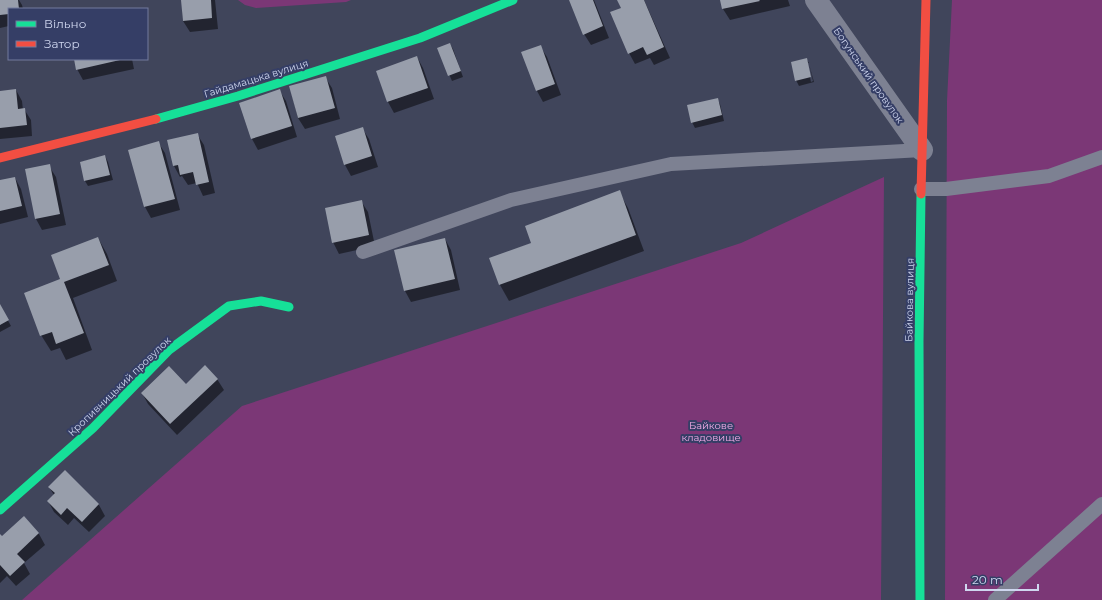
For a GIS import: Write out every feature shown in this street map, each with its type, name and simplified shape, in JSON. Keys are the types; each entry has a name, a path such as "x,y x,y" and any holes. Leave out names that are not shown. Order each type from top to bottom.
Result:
{"street":[{"name":"Гайдамацька вулиця","path":"0,158 156,119 238,96 420,38 513,0"},
{"name":"Богунський провулок","path":"816,0 922,150"},
{"name":"Байкова вулиця","path":"920,600 919,342 926,0"},
{"name":"Кропивницький провулок","path":"0,510 93,428 169,350 230,306 261,301 289,307"}],"lane":[{"path":"363,252 511,200 671,164 922,150"},
{"path":"922,189 946,189 1049,176 1102,157"},
{"path":"995,600 1102,504"}],"green space":[{"path":"238,0 351,0 346,2 256,8 245,5"},
{"path":"952,0 1102,0 1102,600 945,600 947,101"},
{"name":"Байкове кладовище","path":"884,177 881,600 22,600 242,406 741,243"}],"building":[{"path":"0,0 18,0 19,8 8,8 8,14 0,15"},
{"path":"181,0 211,0 212,18 183,21"},
{"path":"569,0 593,0 603,26 583,35"},
{"path":"617,0 644,0 664,47 647,55 643,47 628,54 610,12 621,8"},
{"path":"720,0 759,0 760,1 722,9"},
{"path":"450,43 461,71 448,76 437,48"},
{"path":"541,45 555,84 536,91 521,52"},
{"path":"417,56 428,88 387,102 376,71"},
{"path":"807,58 811,77 795,81 791,62"},
{"path":"74,60 120,60 76,70"},
{"path":"326,76 335,108 298,118 289,86"},
{"path":"16,89 18,109 25,108 27,125 0,128 0,91"},
{"path":"280,89 292,126 251,139 239,103"},
{"path":"718,98 722,115 691,123 687,105"},
{"path":"363,127 372,156 344,165 335,136"},
{"path":"198,133 209,182 196,185 193,172 180,175 178,165 173,166 167,140"},
{"path":"159,141 175,199 144,207 128,150"},
{"path":"105,155 110,175 84,181 80,162"},
{"path":"50,164 60,214 35,219 25,169"},
{"path":"15,177 22,206 0,211 0,180"},
{"path":"620,190 636,235 499,285 489,258 531,243 525,226"},
{"path":"362,200 369,235 332,243 325,208"},
{"path":"98,237 109,265 64,282 84,333 56,344 52,332 40,336 24,293 60,279 51,255"},
{"path":"445,238 455,279 404,291 394,250"},
{"path":"0,304 9,320 0,325"},
{"path":"205,365 218,379 170,424 141,393 169,366 186,384"},
{"path":"65,470 99,504 82,522 67,508 61,515 47,501 55,493 48,487"},
{"path":"24,516 39,533 17,554 25,562 10,576 0,565 0,534 2,536"}],"traffic: fast":[{"path":"156,119 238,96 420,38 513,0"},
{"path":"920,600 919,342 921,194"},
{"path":"0,510 93,428 169,350 229,306 261,301 289,307"}],"traffic: jam":[{"path":"921,194 926,0"},
{"path":"0,158 156,119"}]}
